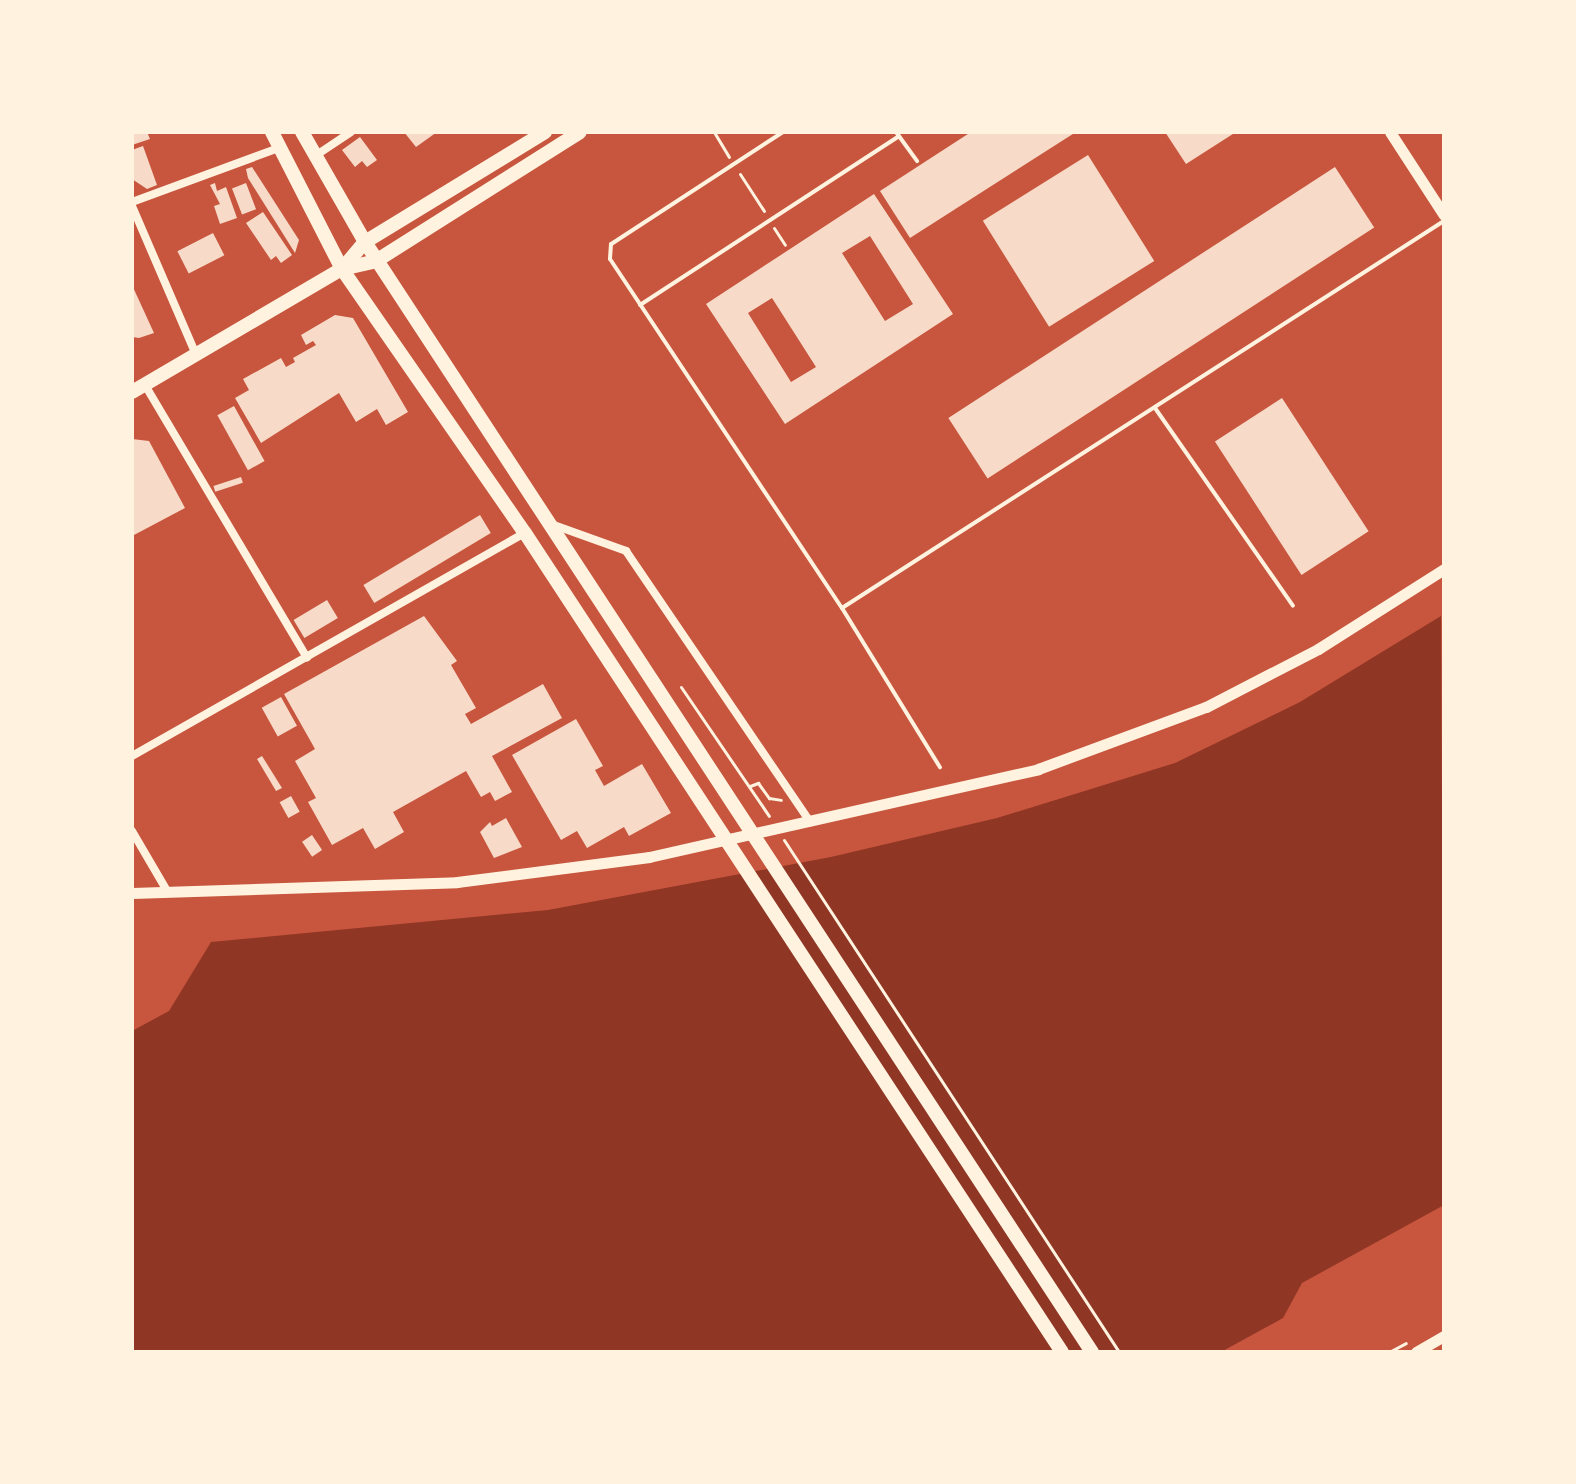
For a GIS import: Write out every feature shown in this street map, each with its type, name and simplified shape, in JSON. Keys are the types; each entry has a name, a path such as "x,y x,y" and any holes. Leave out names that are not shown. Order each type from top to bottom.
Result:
{"main road":[{"path":"272,132 342,269 525,533 1062,1352"},
{"path":"302,132 313,157 376,261 668,699 1092,1352"},
{"path":"342,269 365,242 545,132"},
{"path":"139,388 197,357 342,269 376,261 580,132"}],"street":[{"path":"313,157 351,132"},
{"path":"1390,132 1444,215"},
{"path":"197,357 132,204 279,148"},
{"path":"139,388 307,658"},
{"path":"548,523 626,551 810,822"},
{"path":"132,756 525,533"},
{"path":"132,893 457,882 649,857 1038,769 1179,717 1318,649 1444,569"},
{"path":"132,831 167,891"},
{"path":"1416,1352 1444,1336"}],"lane":[{"path":"783,132 611,244 610,259 842,608 940,767"},
{"path":"640,305 897,134 917,161"},
{"path":"842,608 1444,221"},
{"path":"1155,408 1293,606"}],"path":[{"path":"714,132 785,245"},
{"path":"681,687 775,826"},
{"path":"750,786 758,783 769,798 787,801"},
{"path":"784,839 1119,1352"}],"shaded area":[{"path":"1441,616 1444,1205 1302,1283 1283,1318 1221,1352 132,1352 132,1031 169,1011 211,942 548,910 831,857 997,818 1175,763 1300,702"}],"building":[{"path":"132,132 147,132 150,139 132,145"},
{"path":"404,132 437,132 416,147"},
{"path":"971,132 1076,132 910,238 880,191"},
{"path":"1165,132 1236,132 1186,164"},
{"path":"360,137 377,160 367,167 362,161 355,167 342,150"},
{"path":"143,146 157,185 147,189 132,179 132,150"},
{"path":"1088,155 1154,261 1049,327 983,221"},
{"path":"252,167 299,240 295,253 248,178 246,169"},
{"path":"1335,167 1374,227 988,478 948,418"},
{"path":"215,183 217,191 226,187 237,218 220,224 214,206 220,204 210,185"},
{"path":"246,183 256,209 242,215 232,188"},
{"path":"874,194 953,314 785,424 706,304","holes":["870,236 913,304 885,321 842,253","772,298 816,367 791,382 748,313"]},
{"path":"263,212 292,255 281,263 276,256 271,260 246,223"},
{"path":"213,233 224,255 189,273 177,251"},
{"path":"132,285 154,333 139,338 132,337"},
{"path":"335,315 353,318 408,412 386,425 377,409 356,422 339,393 261,443 235,398 249,390 243,379 281,358 286,367 295,362 293,358 316,345 313,341 306,345 301,335"},
{"path":"1282,398 1369,531 1302,575 1215,442"},
{"path":"234,406 265,461 248,470 217,415"},
{"path":"132,439 149,441 185,508 134,535"},
{"path":"241,477 243,483 215,492 213,486"},
{"path":"480,515 491,533 374,603 363,585"},
{"path":"327,600 338,618 304,638 294,620"},
{"path":"424,616 457,661 451,665 476,708 465,714 471,724 543,684 562,718 492,756 512,792 495,801 490,792 481,797 466,771 393,812 404,832 375,849 363,828 332,845 308,802 316,798 295,761 315,749 284,694"},
{"path":"281,697 297,726 278,737 262,708"},
{"path":"576,719 603,766 595,770 604,786 642,764 671,813 629,836 624,827 587,848 577,831 561,840 512,755"},
{"path":"262,756 282,788 276,791 257,759"},
{"path":"291,796 300,812 288,818 280,802"},
{"path":"506,818 522,847 494,858 480,832 490,822 492,826"},
{"path":"312,835 322,850 312,857 302,842"}]}
